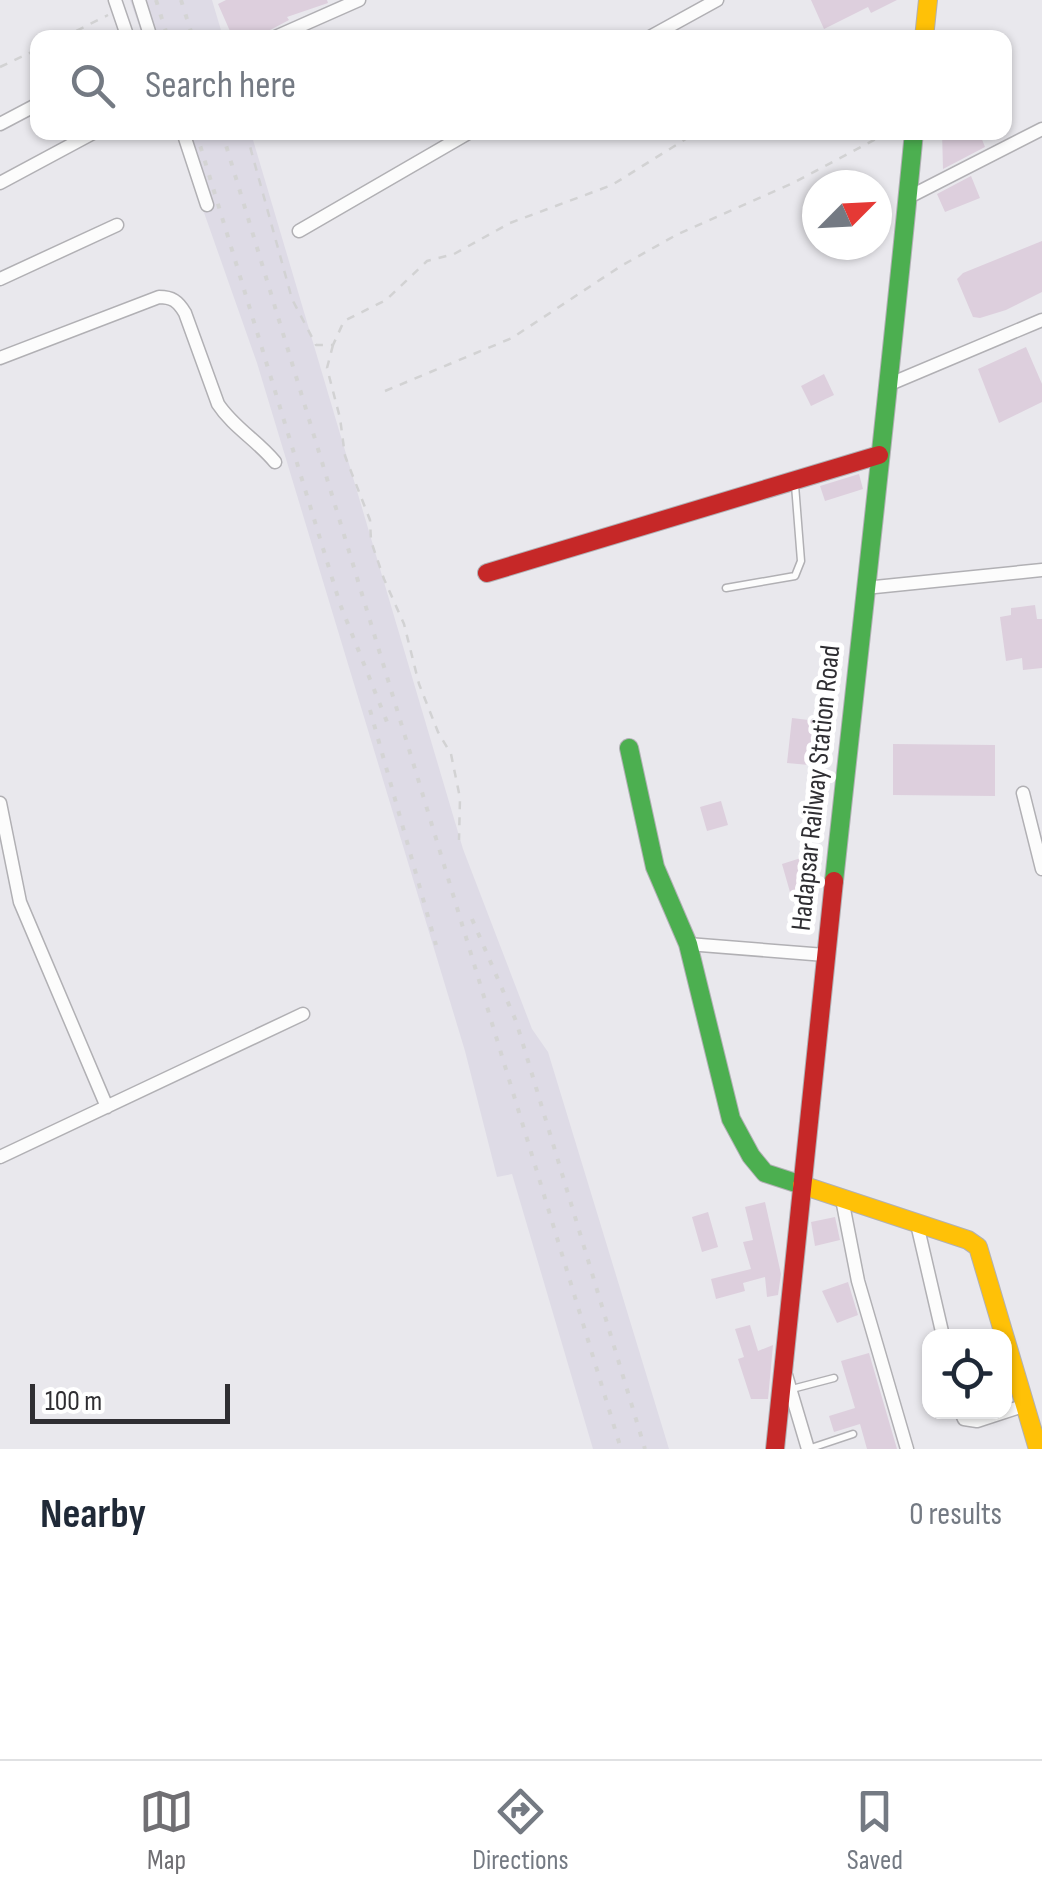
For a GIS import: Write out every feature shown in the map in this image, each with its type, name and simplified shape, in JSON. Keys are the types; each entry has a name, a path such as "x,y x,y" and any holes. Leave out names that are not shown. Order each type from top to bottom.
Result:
{"street":[{"path":"139,0 148,30"},
{"path":"291,30 359,0"},
{"path":"663,30 717,0"},
{"path":"925,30 928,0"},
{"path":"117,5 125,30"},
{"path":"0,124 30,108"},
{"path":"907,198 1042,129"},
{"path":"0,183 80,140"},
{"path":"185,140 207,204"},
{"path":"299,231 456,140"},
{"name":"Hadapsar Railway Station Road","path":"776,1449 788,1381 800,1185 890,384 913,140"},
{"path":"0,279 117,224"},
{"path":"0,358 158,297 170,297 185,313 218,404 275,462"},
{"path":"890,384 1042,320"},
{"path":"488,573 880,455"},
{"path":"865,588 1042,570"},
{"path":"629,748 655,867 688,944 731,1118 751,1156 765,1172 968,1240 978,1247 1038,1449"},
{"path":"1022,793 1042,868"},
{"path":"0,804 20,902 107,1106"},
{"path":"688,944 825,956"},
{"path":"0,1157 303,1014"},
{"path":"842,1199 858,1280 907,1449"},
{"path":"917,1224 941,1329"},
{"path":"788,1381 808,1449"},
{"path":"1012,1409 1026,1405"}],"lane":[{"path":"726,588 789,580 799,571 795,480"},
{"path":"788,1381 834,1378"},
{"path":"808,1449 852,1434"}],"path":[{"path":"75,30 117,5"},
{"path":"0,68 30,54"},
{"path":"248,140 292,299 316,346 333,345"},
{"path":"458,840 460,798 451,754 419,684 404,624 371,541 370,520 346,456 327,368 337,330 344,321 386,300 427,261 454,254 510,223 612,184 684,140"},
{"path":"386,391 512,338 621,266 678,234 790,184 873,140"}],"shaded area":[{"path":"130,0 212,0 221,30 141,30"},
{"path":"178,140 253,140 463,849 532,1029 548,1052 669,1449 593,1449 512,1174 497,1177 465,1051 257,363"}],"building":[{"path":"226,0 328,3 287,17 289,20 270,30 229,30 218,4"},
{"path":"811,0 897,0 871,13 868,7 824,29"},
{"path":"942,140 982,140 985,147 943,169"},
{"path":"971,176 980,198 945,212 937,194"},
{"path":"1042,241 1042,292 1006,310 973,317 957,279 963,273"},
{"path":"1026,347 1042,384 1042,402 999,423 978,369"},
{"path":"824,374 834,395 811,406 801,386"},
{"path":"859,474 863,489 825,501 820,486"},
{"path":"1035,605 1037,619 1042,619 1042,668 1023,670 1022,658 1006,661 1000,617 1011,615 1011,608"},
{"path":"792,718 825,722 820,766 787,763"},
{"path":"893,744 995,745 995,796 893,795"},
{"path":"721,801 728,825 707,831 700,807"},
{"path":"804,857 815,893 792,899 782,864"},
{"path":"765,1202 781,1274 778,1295 767,1297 765,1277 743,1283 745,1291 716,1299 711,1279 751,1269 743,1242 753,1240 745,1207"},
{"path":"708,1212 718,1247 702,1252 692,1217"},
{"path":"835,1217 840,1240 815,1246 811,1222"},
{"path":"848,1282 858,1315 837,1323 822,1291"},
{"path":"750,1325 758,1351 773,1345 768,1399 751,1399 738,1359 744,1357 735,1329"},
{"path":"869,1353 897,1449 867,1449 860,1424 834,1432 829,1416 855,1408 841,1361"}],"railway":[{"path":"156,0 165,30"},
{"path":"181,0 190,30"},
{"path":"198,140 340,604 389,727"},
{"path":"224,140 621,1449"},
{"path":"370,710 436,945"},
{"path":"472,919 516,1021 645,1449"}],"traffic: fast":[{"path":"834,881 913,140"},
{"path":"629,748 655,867 688,944 731,1119 765,1173 802,1185"}],"traffic: slow":[{"path":"925,30 928,0"},
{"path":"802,1185 968,1240 978,1247 1038,1449"}],"traffic: jam":[{"path":"487,573 879,455"},
{"path":"775,1449 834,881"}]}
